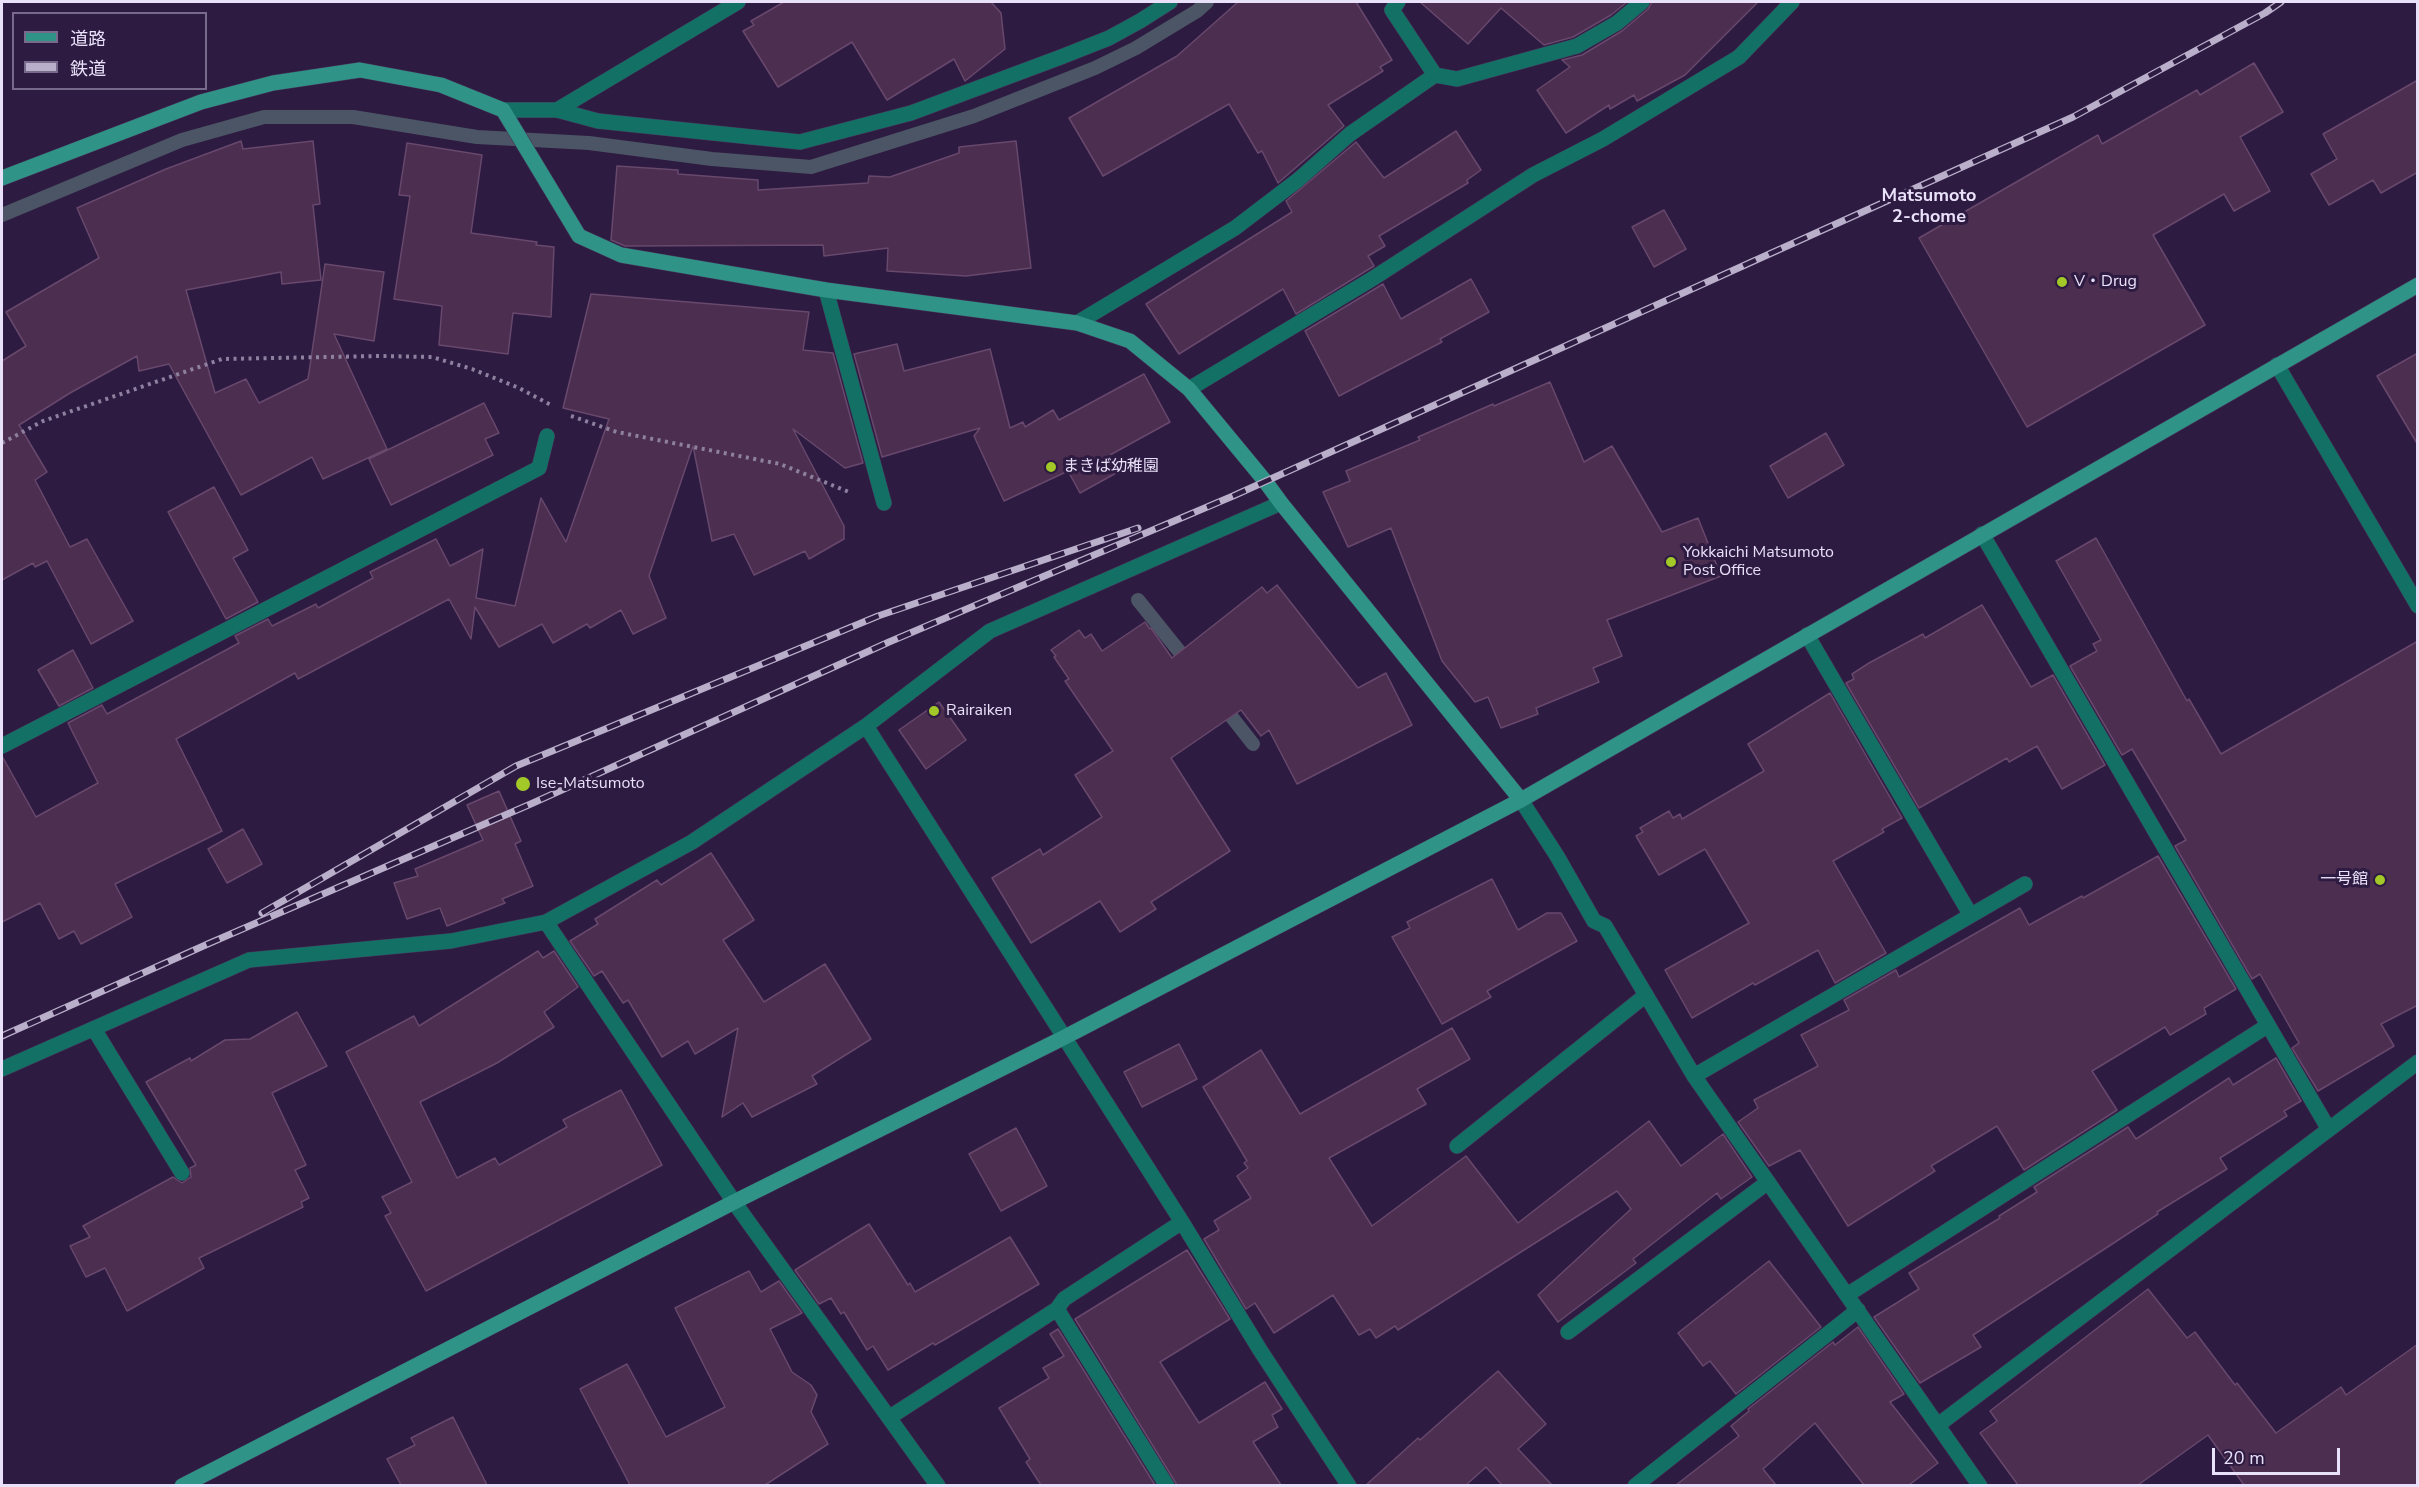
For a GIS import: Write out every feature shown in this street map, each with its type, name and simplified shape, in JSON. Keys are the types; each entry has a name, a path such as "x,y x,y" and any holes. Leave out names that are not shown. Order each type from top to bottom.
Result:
{"street":[{"path":"557,110 738,2"},
{"path":"2,178 201,102 273,82 360,70 441,85 507,116 557,110 598,121 800,142 911,113 1060,57 1119,32 1170,2"},
{"path":"1398,2 1392,10 1435,75"},
{"path":"1077,323 1235,228 1298,180 1350,134 1435,75 1457,79 1577,46 1617,22 1642,2"},
{"path":"1189,389 1372,279 1533,175 1603,138 1739,57 1792,2"},
{"path":"507,116 579,236 621,255 826,290 1077,323 1130,341 1189,389 1521,800 1557,856 1594,921 1605,926 1694,1076 1980,1485"},
{"path":"182,1485 734,1202 1063,1038 1521,800 2418,285"},
{"path":"826,290 884,502"},
{"path":"2277,365 2418,606"},
{"path":"2,746 539,468 547,436"},
{"path":"2,1070 249,960 451,941 546,922 692,842 866,726 990,631 1281,503"},
{"path":"1982,534 2328,1128"},
{"path":"1807,635 1970,914"},
{"path":"866,726 1182,1222 1260,1350 1349,1485"},
{"path":"1694,1076 2025,884"},
{"path":"546,922 734,1202 938,1485"},
{"path":"1457,1146 1646,994"},
{"path":"1847,1295 2267,1026"},
{"path":"94,1029 182,1173"},
{"path":"1938,1425 2418,1062"},
{"path":"1568,1332 1768,1182"},
{"path":"890,1418 1057,1309 1064,1299 1182,1222"},
{"path":"1057,1309 1167,1485"},
{"path":"1635,1485 1858,1310"}],"path":[{"path":"2,443 43,421 222,359 432,357 519,388 554,407"},
{"path":"563,412 617,432 780,464 868,500 884,502"}],"building":[{"path":"784,2 991,2 1001,13 1005,49 965,81 954,59 887,100 852,42 778,87 743,31 754,25 751,21"},
{"path":"1238,2 1356,2 1392,60 1380,67 1383,71 1328,105 1344,126 1278,183 1262,151 1258,153 1229,104 1103,176 1069,118 1177,56"},
{"path":"1420,2 1627,2 1611,15 1573,37 1544,45 1501,8 1468,44"},
{"path":"1652,2 1758,2 1685,75 1637,101 1634,95 1610,109 1609,105 1566,133 1537,90 1570,67 1562,60 1582,55 1622,31 1648,9"},
{"name":"V・Drug","path":"2254,63 2283,112 2240,137 2270,191 2234,211 2224,194 2153,235 2205,325 2027,427 1919,238 2098,135 2102,144 2197,90 2200,95"},
{"path":"2418,80 2418,172 2381,193 2373,180 2329,205 2311,174 2337,159 2323,134"},
{"path":"1456,131 1481,170 1467,180 1468,183 1379,236 1385,246 1368,256 1374,266 1296,314 1283,289 1179,354 1146,304 1292,212 1286,201 1356,142 1384,178"},
{"path":"241,141 243,149 313,141 320,204 313,205 321,280 282,284 281,272 186,290 215,393 246,379 259,403 308,379 325,264 384,272 374,341 334,334 387,449 323,479 312,457 241,495 169,364 139,371 137,356 70,393 19,425 47,472 35,480 70,547 87,539 133,621 91,644 47,561 35,567 33,563 2,580 2,361 26,346 6,312 99,258 77,208 166,169"},
{"path":"1016,141 1031,268 966,276 887,271 888,248 824,256 823,245 625,246 611,240 617,166 678,170 678,174 758,180 758,190 868,183 869,176 890,177 959,153 959,147"},
{"path":"407,143 482,155 471,233 537,242 536,245 554,247 551,317 513,313 508,354 439,345 442,306 394,299 410,196 399,195"},
{"path":"1664,210 1686,249 1654,267 1632,227"},
{"path":"1471,279 1489,312 1440,339 1442,342 1339,396 1305,331 1383,284 1401,319"},
{"path":"591,294 809,312 803,350 833,353 863,463 845,468 793,429 844,526 844,539 809,559 805,551 754,575 734,534 712,541 693,446 649,576 666,618 633,634 621,610 590,628 587,624 553,643 542,624 499,647 475,607 471,639 449,599 298,679 295,673 176,739 222,831 115,884 132,917 81,944 74,931 59,939 40,903 2,922 2,756 36,817 98,783 68,723 102,705 107,714 239,643 235,636 268,619 272,626 316,604 318,608 373,578 370,572 436,539 450,566 483,549 476,598 515,606 541,498 566,542 609,419 563,408"},
{"path":"897,344 904,371 990,349 1010,428 1023,422 1025,427 1053,410 1059,420 1144,374 1170,422 1110,455 1118,472 1080,493 1068,471 1004,501 974,436 980,428 882,457 854,354"},
{"path":"2418,353 2418,445 2377,376"},
{"path":"1550,382 1584,462 1612,446 1662,532 1698,518 1721,576 1607,620 1622,656 1593,668 1599,682 1536,708 1538,714 1501,728 1488,697 1475,702 1442,661 1391,528 1348,547 1323,492 1350,481 1346,471 1420,440 1418,437 1493,404 1494,406"},
{"path":"484,403 499,433 485,439 493,455 391,505 369,459"},
{"path":"1826,433 1844,465 1788,498 1770,466"},
{"path":"214,487 248,550 233,558 258,602 226,619 168,512"},
{"path":"2096,538 2187,701 2189,699 2221,754 2418,641 2418,1005 2381,1024 2394,1046 2318,1091 2292,1048 2299,1043 2260,974 2252,979 2175,846 2186,840 2132,749 2122,755 2070,666 2097,651 2093,644 2101,640 2056,561"},
{"path":"1277,585 1358,688 1386,673 1412,725 1297,784 1269,730 1261,736 1241,710 1171,758 1230,851 1151,902 1156,909 1120,932 1100,901 1031,943 992,878 1040,849 1043,855 1102,817 1075,775 1113,751 1065,681 1069,679 1051,650 1079,630 1085,638 1091,634 1102,651 1145,622 1172,658 1262,587 1267,593"},
{"path":"1982,605 2031,687 2053,675 2105,765 2062,789 2037,746 2009,762 2007,758 1919,808 1846,683 1854,679 1852,674 1869,663 1923,634 1925,638"},
{"path":"73,650 93,688 59,706 38,670"},
{"path":"1830,693 1902,818 1882,829 1884,832 1833,861 1886,953 1835,983 1818,950 1755,985 1753,983 1692,1018 1665,970 1749,923 1705,849 1659,875 1636,836 1643,832 1640,828 1669,811 1673,818 1680,814 1682,819 1764,771 1748,744"},
{"path":"939,702 966,740 926,769 899,730"},
{"path":"499,791 521,841 515,844 533,886 502,899 505,903 447,926 440,908 407,919 394,883 418,876 415,869 483,840 467,805"},
{"path":"243,829 262,864 227,883 208,849"},
{"path":"711,853 754,920 723,940 764,1002 825,964 871,1039 812,1076 817,1084 752,1117 743,1103 722,1117 738,1028 695,1054 688,1041 662,1057 628,1000 623,1003 602,971 594,976 570,941 598,924 595,919 657,880 661,885"},
{"path":"2158,856 2236,989 2204,1008 2206,1014 2170,1035 2165,1027 2092,1071 2117,1110 2024,1170 1997,1126 1931,1166 1935,1171 1848,1226 1800,1150 1769,1166 1738,1122 1758,1108 1754,1100 1818,1066 1801,1035 1849,1010 1844,1000 1896,970 1899,977 2020,908 2029,925"},
{"path":"1492,879 1518,930 1547,913 1561,913 1577,941 1487,991 1491,997 1442,1024 1392,937 1410,928 1407,922"},
{"path":"538,951 543,958 554,951 578,987 544,1012 554,1027 497,1063 420,1102 457,1178 495,1158 499,1165 567,1127 563,1120 621,1090 662,1165 426,1291 385,1216 391,1213 382,1197 412,1182 346,1052 414,1016 419,1026"},
{"path":"297,1012 327,1066 272,1093 306,1165 295,1170 309,1198 301,1202 303,1207 199,1258 204,1268 127,1311 105,1268 86,1277 70,1246 90,1237 83,1226 173,1177 182,1183 191,1177 190,1168 196,1165 146,1082 190,1058 191,1061 225,1040 250,1039"},
{"path":"1452,1028 1470,1059 1417,1089 1426,1104 1329,1158 1372,1226 1466,1156 1518,1223 1649,1121 1681,1166 1723,1134 1752,1177 1721,1199 1717,1193 1633,1259 1636,1263 1558,1322 1538,1295 1631,1209 1617,1191 1398,1330 1395,1326 1376,1338 1370,1329 1359,1335 1333,1295 1274,1333 1255,1303 1246,1309 1204,1239 1219,1230 1214,1221 1251,1198 1237,1176 1248,1168 1244,1163 1247,1161 1203,1087 1261,1050 1300,1114"},
{"path":"1179,1044 1197,1079 1142,1107 1124,1072"},
{"path":"2276,1058 2301,1101 2284,1111 2287,1116 2220,1158 2227,1169 2157,1212 2158,1214 1973,1335 1981,1347 1920,1383 1874,1317 1919,1289 1909,1273 2000,1218 1999,1216 2037,1192 2034,1187 2128,1127 2136,1139 2229,1078 2233,1085"},
{"path":"1016,1128 1047,1186 1001,1211 969,1154"},
{"path":"869,1224 908,1285 910,1283 915,1292 1010,1237 1039,1284 888,1370 873,1346 867,1350 844,1312 841,1314 831,1298 819,1304 795,1270"},
{"path":"1187,1250 1230,1319 1160,1362 1199,1423 1265,1382 1282,1409 1272,1415 1278,1427 1253,1442 1281,1485 1177,1485 1075,1319"},
{"path":"1769,1261 1821,1327 1736,1394 1710,1361 1703,1366 1678,1333"},
{"path":"749,1271 761,1292 779,1281 802,1313 770,1329 792,1372 811,1385 817,1395 811,1412 828,1444 765,1485 630,1485 580,1389 627,1364 666,1437 725,1407 675,1308"},
{"path":"2148,1289 2187,1338 2195,1332 2235,1385 2237,1383 2276,1433 2341,1387 2346,1395 2418,1344 2418,1485 2244,1485 2208,1435 2138,1485 2018,1485 1980,1433 1997,1421 1990,1411"},
{"path":"1858,1327 1904,1394 1890,1402 1938,1463 1909,1485 1864,1485 1815,1423 1763,1469 1776,1485 1676,1485 1739,1436 1731,1426 1749,1411 1748,1409 1833,1342 1835,1345"},
{"path":"1058,1329 1155,1485 1041,1485 1026,1462 1030,1459 999,1408 1049,1378 1043,1368 1064,1356 1050,1334"},
{"path":"1498,1371 1546,1424 1518,1449 1552,1485 1502,1485 1486,1467 1466,1485 1366,1485 1418,1438 1420,1440"},
{"path":"453,1417 487,1485 401,1485 387,1459 415,1445 411,1438"}],"waterway":[{"path":"2,215 182,140 264,117 353,117 477,137 589,143 712,159 811,167 974,116 1095,68 1136,48 1197,11 1207,2"},
{"path":"1138,600 1191,666"},
{"path":"1220,702 1253,744"}],"railway":[{"path":"2,1036 533,803 889,642 1233,496 2073,117 2265,13 2281,2"},
{"path":"262,913 516,766 878,616 1138,528"}],"place":[{"name":"V・Drug","path":"2062,282"},
{"name":"まきば幼稚園","path":"1051,467"},
{"name":"Yokkaichi Matsumoto Post Office","path":"1671,562"},
{"name":"Rairaiken","path":"934,711"},
{"name":"Ise-Matsumoto","path":"523,784"},
{"name":"一号館","path":"2380,880"}],"district":[{"name":"Matsumoto 2-chome","path":"1929,207"}]}
